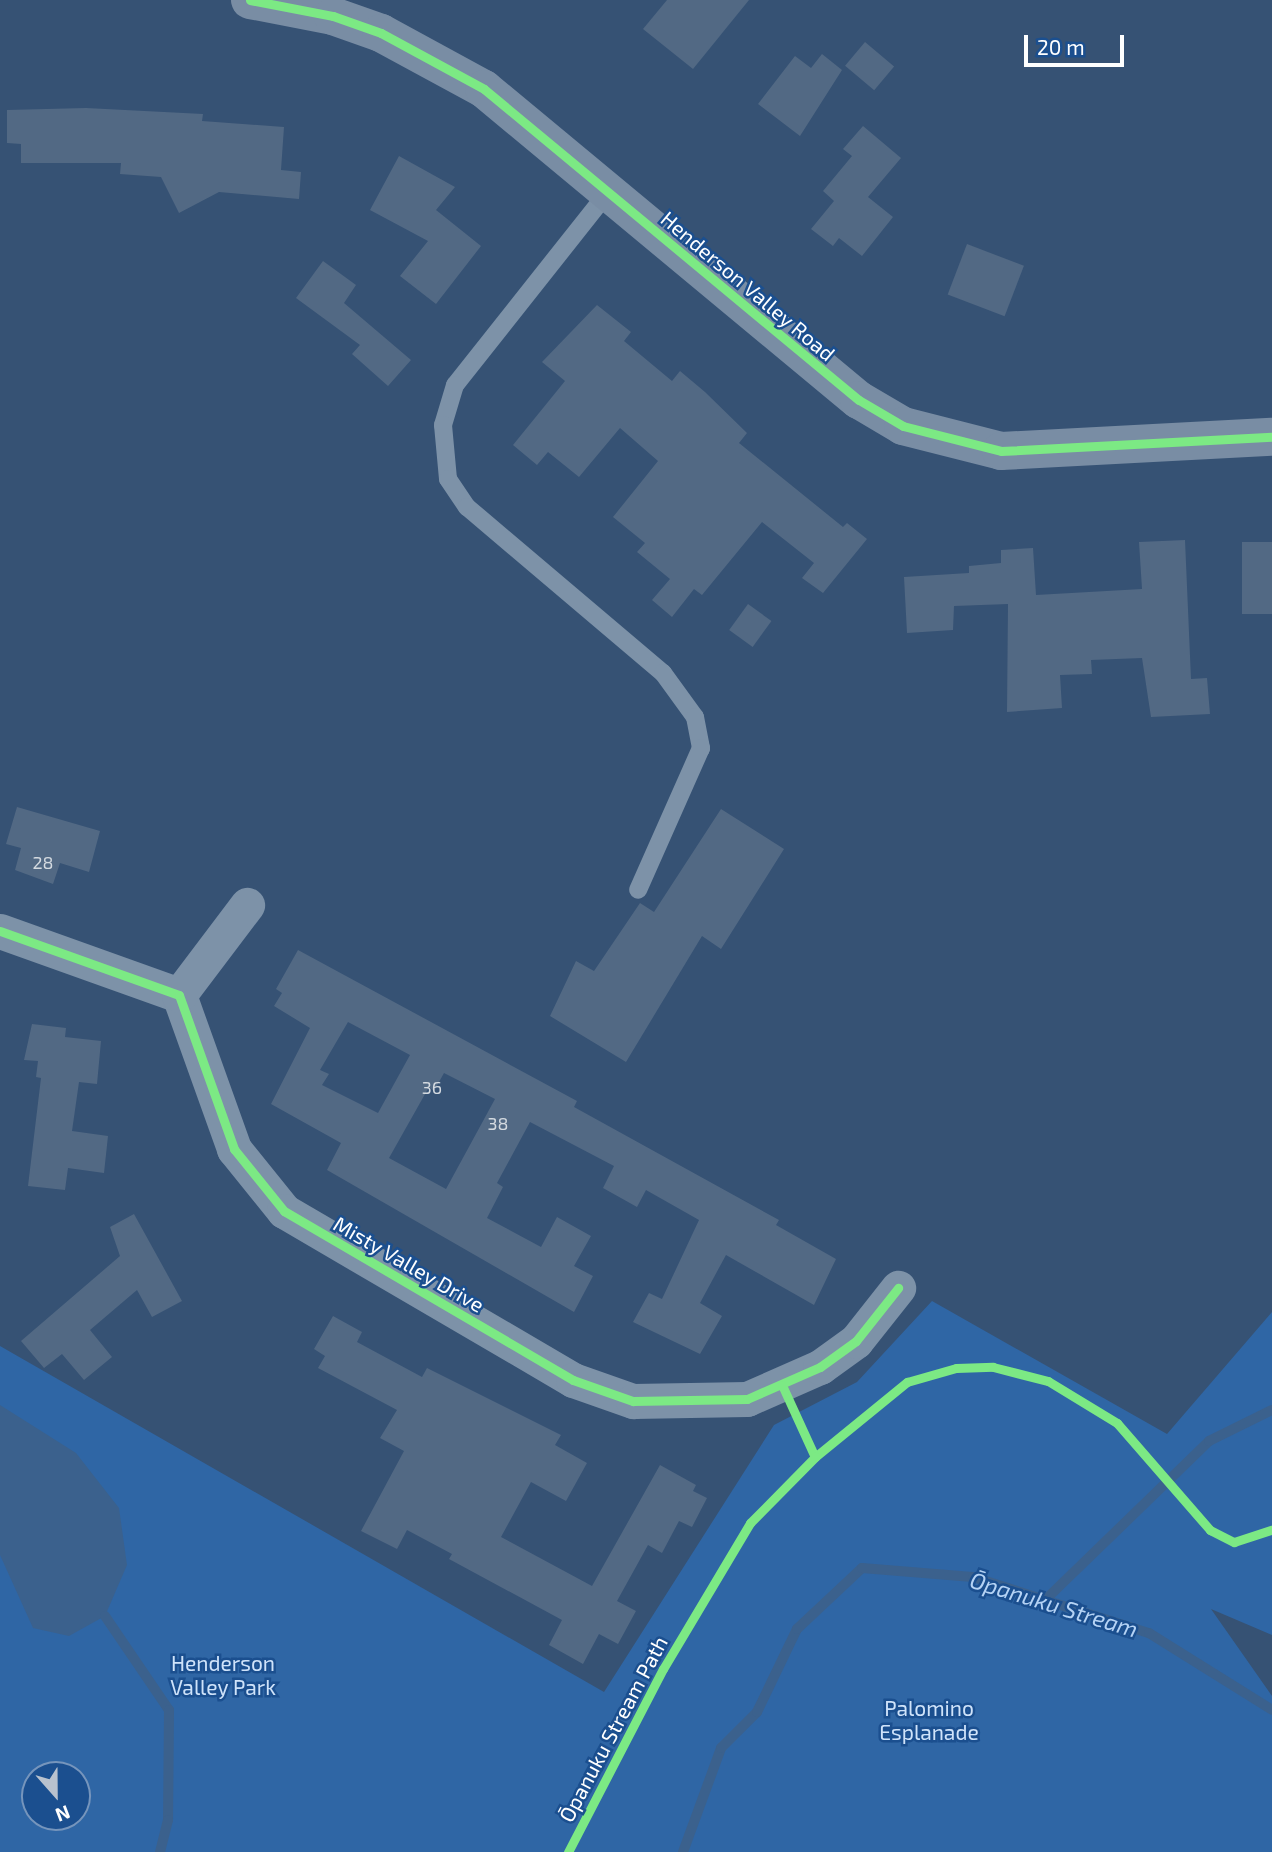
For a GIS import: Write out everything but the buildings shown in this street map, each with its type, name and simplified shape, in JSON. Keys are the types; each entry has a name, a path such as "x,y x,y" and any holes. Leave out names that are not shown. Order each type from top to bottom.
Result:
{"street":[{"name":"Henderson Valley Road","path":"250,0 333,16 427,57 484,89 859,400 903,426 1001,451 1272,437"},
{"path":"0,931 179,995 247,905"},
{"name":"Misty Valley Drive","path":"179,995 234,1149 274,1202 573,1380 633,1401 747,1399 820,1367 856,1341 898,1288"}],"lane":[{"path":"608,192 455,385 443,425 448,479 467,507 663,673 695,717 701,748 638,890"}],"green space":[{"path":"932,1301 1167,1434 1272,1312 1272,1635 1211,1609 1272,1696 1272,1852 0,1852 0,1346 604,1692 774,1425 857,1382"}],"shaded area":[{"path":"0,1405 76,1453 119,1508 127,1565 105,1616 69,1636 33,1628 0,1555"}],"waterway":[{"path":"1043,1602 1209,1441 1272,1410"},
{"name":"Ōpanuku Stream","path":"683,1852 721,1748 757,1712 797,1629 862,1568 973,1577 1149,1633 1272,1710"},
{"path":"105,1616 169,1710 168,1820 160,1852"}],"cycle path":[{"path":"250,0 333,16 381,33 484,89 859,400 903,426 1001,451 1272,437"},
{"path":"0,931 179,995 234,1149 284,1211 573,1380 633,1401 747,1399 820,1367 856,1341 898,1288"},
{"path":"782,1385 815,1457 907,1382 956,1368 993,1367 1048,1381 1117,1423 1210,1530 1234,1542 1272,1530"},
{"name":"Ōpanuku Stream Path","path":"568,1852 663,1669 750,1523 815,1457"}],"park label":[{"name":"Henderson Valley Park","path":"223,1675"},
{"name":"Palomino Esplanade","path":"929,1720"}]}
